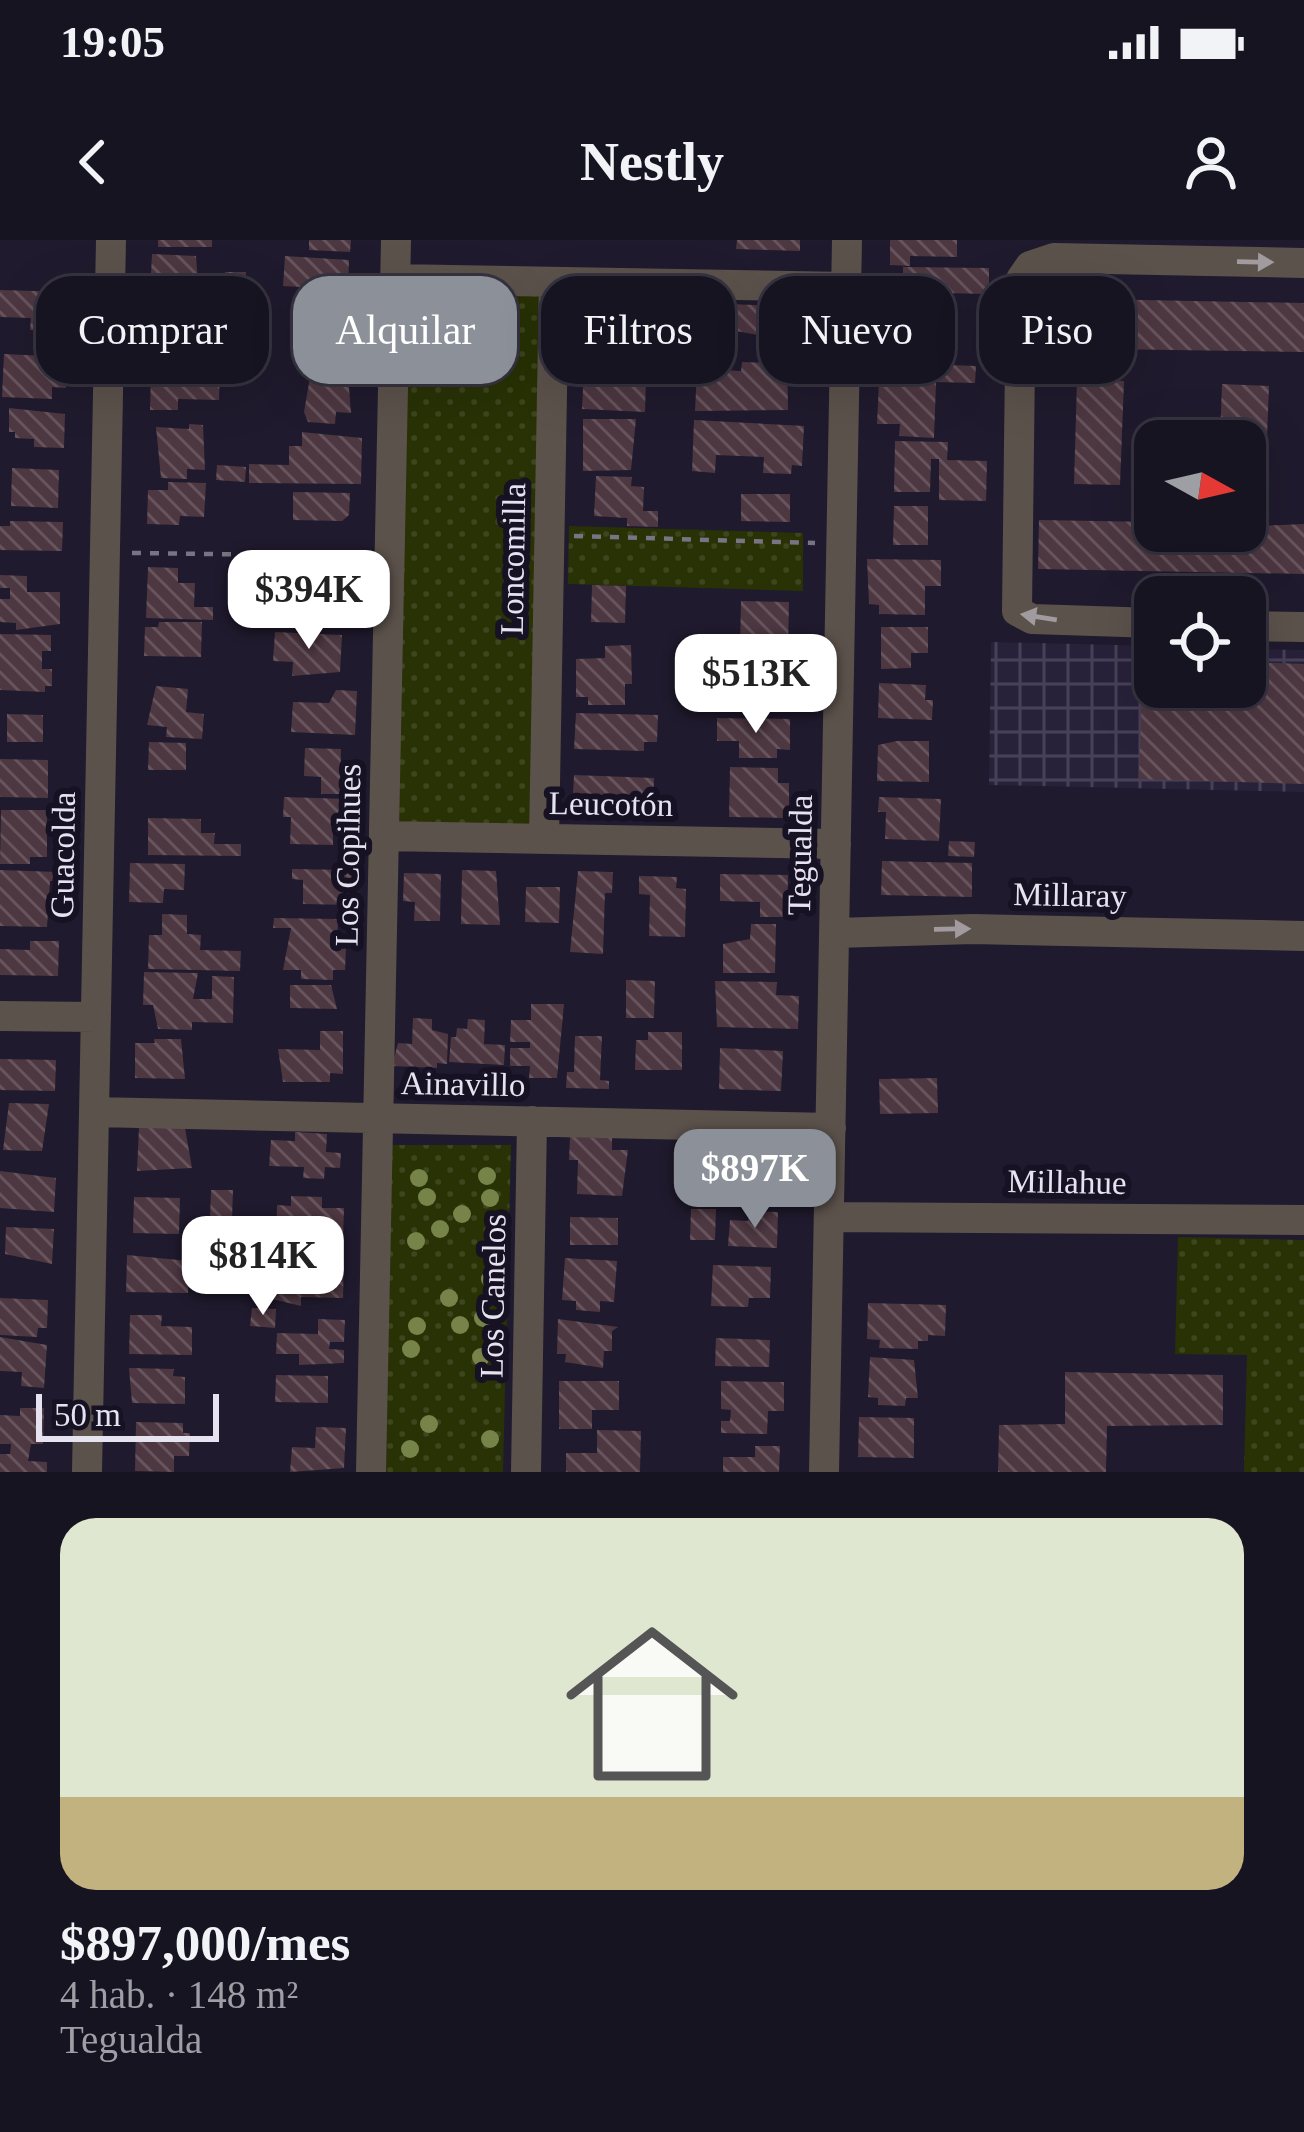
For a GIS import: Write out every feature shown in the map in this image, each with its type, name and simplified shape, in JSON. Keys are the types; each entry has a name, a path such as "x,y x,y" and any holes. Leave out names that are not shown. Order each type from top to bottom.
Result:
{"street":[{"name":"Guacolda","path":"87,1472 111,240"},
{"name":"Los Copihues","path":"395,240 395,276"},
{"name":"Tegualda","path":"847,276 848,240"},
{"path":"1134,622 1032,620 1017,611 1021,279 1030,266 1054,258 1304,263"},
{"name":"Los Copihues","path":"371,1472 393,384"},
{"name":"Loncomilla","path":"544,838 552,384"},
{"name":"Tegualda","path":"824,1472 845,384"},
{"path":"1266,626 1304,627"},
{"name":"Leucotón","path":"384,836 836,844"},
{"name":"Millaray","path":"835,933 973,929 1304,936"},
{"path":"0,1016 96,1017"},
{"name":"Ainavillo","path":"94,1112 831,1128"},
{"name":"Los Canelos","path":"526,1472 532,1121"},
{"name":"Millahue","path":"830,1216 1304,1220"}],"path":[{"path":"550,535 814,543"},
{"path":"126,553 389,557"}],"shaded area":[{"path":"991,642 1134,645 1134,708 1266,708 1266,649 1304,650 1304,792 989,785"}],"green space":[{"path":"517,285 541,286 535,826 396,823 402,384 517,384"},
{"path":"569,526 803,533 803,591 568,584"},
{"path":"389,1145 511,1145 503,1472 381,1472"},
{"path":"1178,1237 1304,1240 1304,1472 1244,1472 1247,1355 1175,1354"}],"building":[{"path":"158,240 212,240 212,247 158,247"},
{"path":"309,240 351,240 350,252 309,250"},
{"path":"737,240 800,240 800,251 736,249"},
{"path":"890,240 957,240 957,257 910,256 910,266 890,265"},
{"path":"152,254 196,256 198,276 151,276"},
{"path":"285,256 349,260 348,276 293,276 293,287 283,286"},
{"path":"903,267 989,268 989,276 979,276 979,294 955,293 955,276 903,276"},
{"path":"0,290 36,291 36,330 30,330 31,318 0,317"},
{"path":"1135,300 1304,303 1304,352 1135,349"},
{"path":"735,304 759,305 759,335 735,331"},
{"path":"4,354 36,356 36,384 66,384 66,388 52,387 52,399 2,397"},
{"path":"742,362 759,363 759,384 787,384 788,410 695,411 696,384 735,384 735,371 741,371"},
{"path":"955,365 976,366 975,383 955,382"},
{"path":"151,384 219,384 219,400 178,399 178,410 150,410"},
{"path":"309,384 349,384 351,413 336,412 335,424 308,422 304,412"},
{"path":"583,384 646,384 645,412 582,409"},
{"path":"879,384 936,384 934,438 899,436 900,424 877,424"},
{"path":"1077,384 1124,384 1120,485 1074,484"},
{"path":"1222,384 1269,386 1266,464 1266,420 1221,420"},
{"path":"9,408 65,414 64,448 34,447 34,439 15,438 15,432 9,432"},
{"path":"583,419 636,419 631,470 583,471"},
{"path":"694,420 804,426 802,466 792,465 791,474 763,473 764,457 716,455 715,473 692,471"},
{"path":"189,424 203,425 205,470 187,469 187,479 161,478 156,427 189,429"},
{"path":"302,432 362,438 361,484 249,483 249,464 289,465 289,446 302,446"},
{"path":"895,441 948,442 947,460 987,461 986,501 939,500 939,459 931,459 930,492 894,492"},
{"path":"217,465 246,467 245,482 216,480"},
{"path":"12,468 59,470 58,508 11,506"},
{"path":"596,476 632,477 631,486 644,487 643,511 658,511 658,527 627,526 627,518 594,516"},
{"path":"168,482 206,483 204,517 180,516 179,525 147,524 148,490 168,490"},
{"path":"293,492 350,493 349,515 342,521 293,520"},
{"path":"741,494 790,494 790,522 741,521"},
{"path":"894,506 928,506 928,545 893,545"},
{"path":"1039,520 1134,522 1134,552 1266,552 1266,526 1304,524 1304,574 1038,569"},
{"path":"10,521 63,522 62,551 0,550 0,526 10,526"},
{"path":"867,559 941,560 941,586 925,586 925,615 879,614 879,605 869,604"},
{"path":"148,567 178,568 178,583 195,583 194,607 213,607 213,620 146,618"},
{"path":"0,575 27,576 27,592 60,592 60,624 16,630 16,623 0,622 0,599 10,599 10,588 0,588"},
{"path":"318,580 353,581 352,611 304,615 305,588 317,588"},
{"path":"592,585 626,586 625,623 591,622"},
{"path":"741,601 789,602 788,649 740,648"},
{"path":"159,622 202,622 201,657 144,656 145,627 158,627"},
{"path":"881,627 928,627 928,653 911,653 911,668 881,669"},
{"path":"275,632 342,635 340,672 292,676 293,662 273,661"},
{"path":"0,634 51,635 51,651 42,651 42,669 52,669 52,686 45,686 45,692 0,690"},
{"path":"631,645 632,684 625,684 625,705 588,705 588,697 576,697 576,659 605,658 605,646"},
{"path":"1266,663 1304,664 1304,784 1139,779 1141,708 1266,708"},
{"path":"737,671 780,673 779,708 731,706"},
{"path":"879,683 926,685 925,700 933,700 932,720 878,718"},
{"path":"156,686 188,689 186,712 204,714 202,739 166,737 167,727 147,725"},
{"path":"336,690 357,691 355,735 291,732 293,702 329,703"},
{"path":"576,713 658,715 657,742 644,742 644,751 574,749"},
{"path":"7,714 43,715 43,742 7,742"},
{"path":"717,718 790,719 790,750 777,749 777,758 739,758 739,741 717,741"},
{"path":"929,741 929,782 877,781 878,745"},
{"path":"149,742 186,743 186,770 148,770"},
{"path":"305,748 341,749 340,794 321,794 321,777 304,776"},
{"path":"0,759 48,760 48,798 0,797"},
{"path":"730,767 778,768 778,783 789,783 789,818 729,817"},
{"path":"574,775 654,778 653,815 572,812"},
{"path":"284,797 347,799 346,825 333,825 333,845 290,844 291,817 283,817"},
{"path":"879,797 941,799 939,841 885,839 886,812 878,812"},
{"path":"1,810 47,810 47,857 30,857 30,864 0,864"},
{"path":"148,818 201,819 201,833 215,833 214,844 241,844 241,856 148,855"},
{"path":"949,841 975,842 974,857 948,856"},
{"path":"882,861 972,863 972,897 881,895"},
{"path":"130,863 185,864 184,890 164,889 163,903 129,902"},
{"path":"292,869 352,870 351,905 303,904 303,880 292,879"},
{"path":"0,870 58,872 57,881 50,881 47,927 0,926"},
{"path":"462,870 496,871 500,925 461,924"},
{"path":"578,871 613,872 612,893 605,893 603,954 570,952"},
{"path":"404,873 441,874 440,921 414,921 415,902 403,901"},
{"path":"720,874 788,875 787,917 760,917 760,902 720,901"},
{"path":"639,876 677,877 676,888 686,889 685,937 649,936 650,895 639,894"},
{"path":"526,887 560,887 559,923 525,922"},
{"path":"162,914 187,915 187,934 201,935 200,950 241,951 240,971 148,969 149,935 162,935"},
{"path":"274,918 338,919 337,948 346,948 345,970 333,970 333,980 301,979 301,970 283,970 291,928 273,928"},
{"path":"751,924 776,924 775,973 723,973 723,944 750,939"},
{"path":"30,941 59,941 58,976 0,975 0,949 30,950"},
{"path":"144,972 198,973 193,999 212,999 212,976 234,977 233,1023 192,1022 192,1030 158,1029 153,1005 143,1005"},
{"path":"626,980 655,981 654,1018 626,1018"},
{"path":"715,981 777,982 776,995 799,996 798,1029 717,1027"},
{"path":"290,985 331,985 337,1009 290,1008"},
{"path":"531,1004 564,1004 557,1078 529,1078 530,1066 510,1066 510,1048 530,1048 530,1042 510,1042 511,1020 531,1020"},
{"path":"413,1018 432,1019 432,1030 448,1034 447,1064 437,1063 437,1068 392,1066 398,1043 412,1044"},
{"path":"468,1019 485,1020 484,1044 505,1045 504,1065 449,1062 451,1037 456,1037 457,1028 467,1029"},
{"path":"320,1031 343,1031 343,1074 330,1073 330,1082 283,1082 278,1049 320,1050"},
{"path":"648,1032 682,1032 682,1070 635,1070 636,1040 648,1040"},
{"path":"575,1036 602,1036 600,1080 609,1081 609,1089 566,1088 567,1072 574,1072"},
{"path":"154,1039 181,1039 185,1079 135,1078 135,1043 155,1043"},
{"path":"720,1048 783,1051 781,1091 719,1089"},
{"path":"0,1059 56,1060 55,1091 0,1090"},
{"path":"937,1078 938,1113 880,1114 879,1079"},
{"path":"9,1103 49,1104 42,1151 3,1150"},
{"path":"139,1127 185,1128 192,1168 137,1171"},
{"path":"295,1132 327,1134 326,1152 341,1153 340,1168 325,1167 324,1179 303,1178 304,1167 269,1166 271,1140 295,1141"},
{"path":"570,1137 612,1138 612,1150 628,1150 622,1196 577,1194 578,1160 569,1160"},
{"path":"712,1148 768,1150 767,1177 711,1175"},
{"path":"0,1171 56,1178 54,1212 0,1208"},
{"path":"211,1190 233,1190 231,1249 209,1248"},
{"path":"291,1196 322,1197 322,1208 344,1208 343,1240 319,1240 328,1260 344,1260 343,1298 301,1297 301,1306 268,1298 269,1259 276,1259 277,1205 291,1206"},
{"path":"134,1197 180,1198 179,1234 133,1233"},
{"path":"691,1209 716,1209 715,1240 690,1240"},
{"path":"749,1211 778,1212 777,1248 728,1246 730,1220 748,1221"},
{"path":"570,1217 618,1218 618,1245 570,1245"},
{"path":"6,1227 54,1229 52,1264 5,1254"},
{"path":"127,1255 189,1261 188,1293 126,1292"},
{"path":"565,1258 617,1261 614,1302 600,1301 600,1312 576,1310 576,1301 562,1300"},
{"path":"713,1265 771,1267 770,1298 749,1298 748,1307 711,1306"},
{"path":"0,1298 48,1300 47,1328 38,1328 37,1337 0,1335"},
{"path":"868,1303 946,1305 945,1336 928,1335 928,1341 918,1341 918,1349 879,1348 880,1340 867,1339"},
{"path":"252,1308 276,1309 275,1328 250,1326"},
{"path":"130,1315 162,1315 161,1326 192,1327 192,1355 129,1354"},
{"path":"318,1319 345,1320 344,1342 330,1342 329,1349 344,1350 344,1363 299,1365 299,1354 276,1354 277,1333 318,1334"},
{"path":"558,1319 618,1327 612,1331 612,1351 604,1351 603,1368 565,1362 566,1354 557,1354"},
{"path":"0,1337 47,1345 44,1388 21,1386 22,1372 0,1371"},
{"path":"716,1338 770,1340 769,1367 715,1366"},
{"path":"870,1357 914,1360 918,1398 906,1398 905,1406 878,1405 878,1398 868,1397"},
{"path":"129,1368 174,1369 173,1376 185,1377 185,1404 132,1403"},
{"path":"1065,1372 1223,1375 1223,1425 1107,1426 1106,1472 998,1472 999,1425 1065,1424"},
{"path":"276,1375 328,1376 328,1403 275,1402"},
{"path":"559,1381 619,1381 619,1410 592,1410 592,1429 559,1429"},
{"path":"721,1381 784,1382 784,1411 768,1411 767,1434 721,1433 721,1421 730,1421 731,1410 721,1409"},
{"path":"20,1408 44,1408 43,1444 31,1444 28,1461 47,1462 47,1472 0,1472 0,1454 10,1454 11,1444 0,1444 0,1415 20,1416"},
{"path":"859,1417 914,1418 914,1458 858,1457"},
{"path":"136,1422 183,1423 183,1433 190,1433 189,1456 174,1456 174,1472 135,1471"},
{"path":"316,1427 346,1428 344,1468 290,1472 292,1447 315,1448"},
{"path":"597,1430 641,1431 640,1472 566,1472 566,1453 597,1453"},
{"path":"755,1446 780,1446 779,1472 723,1472 723,1457 755,1457"}]}
